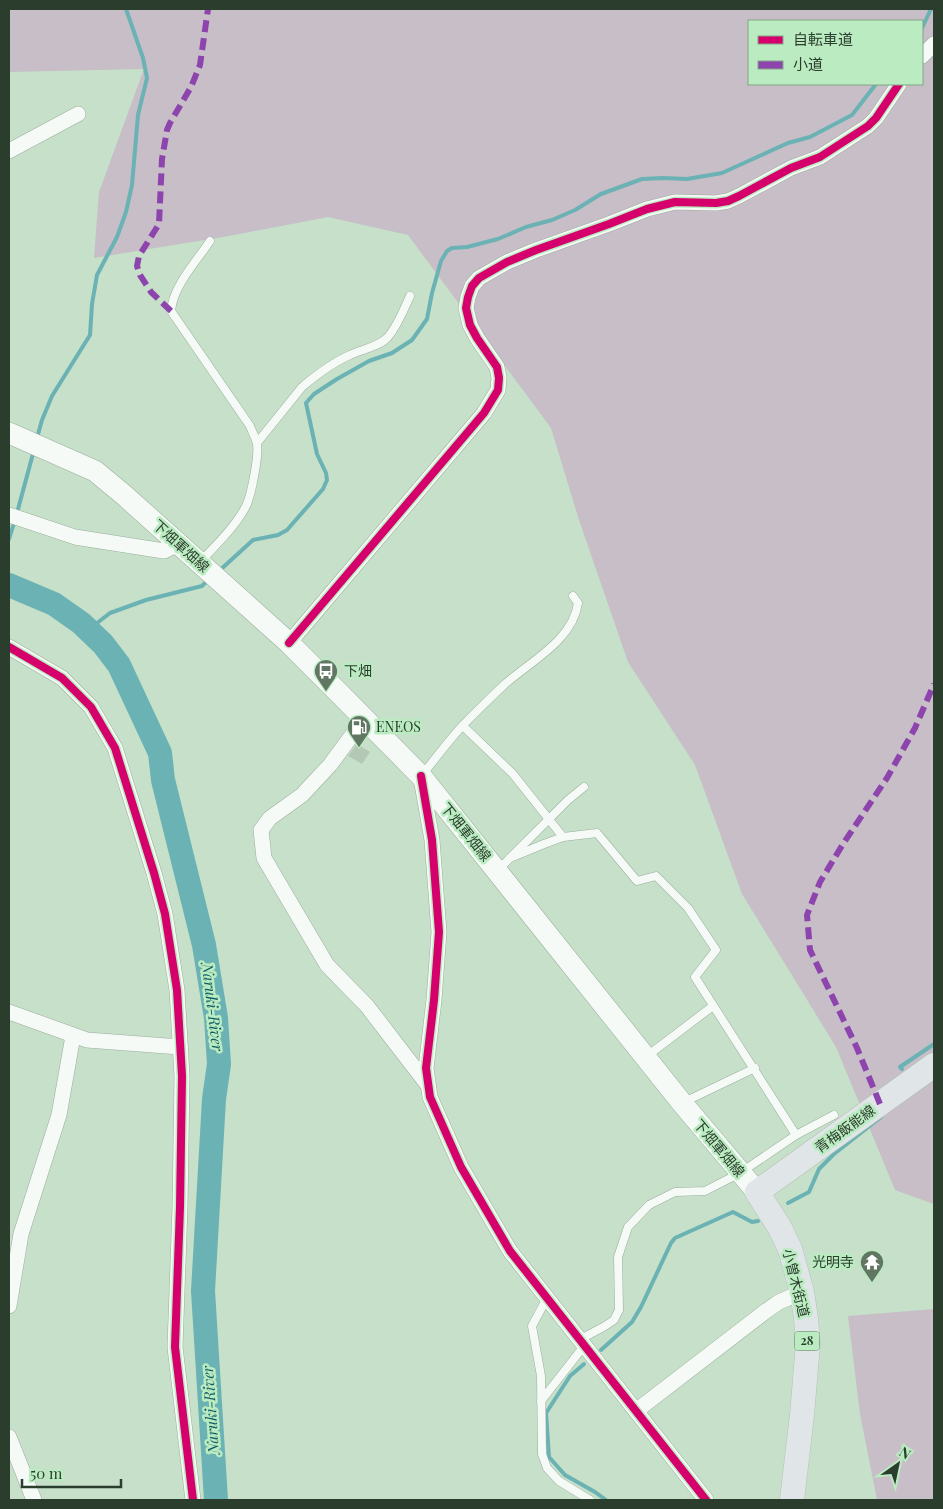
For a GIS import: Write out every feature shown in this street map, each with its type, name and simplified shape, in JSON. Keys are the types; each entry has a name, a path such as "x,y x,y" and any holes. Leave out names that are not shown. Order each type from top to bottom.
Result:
{"main road":[{"name":"下畑軍畑線","path":"9,433 95,471 124,495 289,643 421,776 504,865 646,1057 757,1192"},
{"name":"青梅飯能線","path":"757,1192 934,1065"},
{"name":"小曽木街道","path":"757,1192 780,1228 790,1249 802,1292 806,1318 808,1344 792,1500"}],"street":[{"path":"923,55 934,44"},
{"path":"289,643 484,413 498,390 499,378 497,368 470,325 466,308 472,286 479,278 506,262 646,209 675,202 716,204 739,196 791,168 820,157 868,126 876,118 898,85"},
{"path":"9,151 78,114"},
{"path":"9,515 75,537 164,551 178,544"},
{"path":"9,647 62,678 91,707 115,748 162,900 175,975 179,1012 182,1105 175,1347 193,1500"},
{"path":"364,719 330,764 302,795 270,818 261,830 264,858 327,965 367,1006 428,1085"},
{"path":"421,776 432,840 439,932 426,1068 430,1097 462,1167 510,1251 706,1500"},
{"path":"9,1012 73,1036 100,1042 180,1047"},
{"path":"9,1306 21,1234 60,1108 73,1036"},
{"path":"636,1411 779,1302 802,1292"},
{"path":"9,1437 34,1500"}],"lane":[{"path":"199,563 230,530 246,507 254,476 257,443 250,426 173,317 171,311 177,289 210,241"},
{"path":"257,443 302,387 310,380 349,355 378,344 387,338 395,327 410,296"},
{"path":"421,776 463,726 505,684 554,644 570,626 576,614 578,603 573,596"},
{"path":"463,726 513,774 563,837"},
{"path":"504,865 568,800 584,787"},
{"path":"504,865 544,844 563,837 597,833 637,881 656,876 688,908 716,950 695,977 755,1068 796,1135"},
{"path":"646,1057 713,1006"},
{"path":"682,1103 755,1068"},
{"path":"541,1401 581,1343 614,1320 618,1310 618,1257 628,1227 650,1205 675,1192 705,1191 740,1173 796,1135 834,1115"},
{"path":"547,1298 532,1326 541,1376 542,1454 547,1468 559,1481 590,1500"}],"shaded area":[{"path":"9,9 934,9 934,1204 895,1190 836,1047 742,894 695,765 628,662 579,520 551,428 408,235 328,217 229,236 94,258 99,192 144,69 9,72"},
{"path":"934,1309 934,1500 877,1500 860,1414 848,1316"}],"building":[{"path":"357,744 370,752 362,764 348,756"}],"waterway":[{"path":"37,438 52,396 90,335 92,304 97,275 117,237 126,212 132,185 138,115 147,78 143,58 126,9"},
{"path":"923,26 931,9"},
{"path":"219,571 253,540 278,535 287,530 323,489 327,480 326,473 317,454 306,403 314,394 337,379 369,361 392,353 412,340 427,319 441,261 447,251 452,248 467,247 498,239 526,227 552,220 575,210 601,194 642,179 687,179 722,173 788,143 810,137 852,115 875,85"},
{"path":"17,513 34,450"},
{"path":"9,539 15,520"},
{"path":"88,630 110,613 146,600 202,586 208,580"},
{"name":"Naruki-River","path":"9,585 54,604 81,623 103,644 119,665 160,753 163,780 204,945 216,1018 219,1064 214,1099 203,1291 216,1500"},
{"path":"902,1069 900,1067 934,1044"},
{"path":"788,1203 809,1192 819,1169 834,1154 881,1117"},
{"path":"601,1350 632,1322 675,1238 733,1212 752,1222 758,1221"},
{"path":"584,1364 570,1376 546,1413 549,1457 565,1475 606,1500"}],"marked path":[{"path":"171,311 151,292 140,275 137,266 139,256 159,224 162,159 167,130 191,87 200,65 208,9"},
{"path":"880,1104 857,1048 810,950 807,915 820,882 887,778 915,728 934,684"}],"cycle path":[{"path":"289,643 484,413 498,390 499,378 497,367 470,325 466,308 472,286 479,278 507,262 536,250 647,209 675,202 716,203 728,201 739,196 791,168 820,157 868,126 876,118 898,85"},
{"path":"9,647 62,678 91,707 115,748 165,914 177,990 182,1076 175,1347 193,1500"},
{"path":"421,776 432,840 439,932 426,1068 430,1097 461,1167 510,1251 706,1500"}],"place":[{"name":"下畑","path":"326,692"},
{"name":"ENEOS","path":"359,748"},
{"name":"光明寺","path":"872,1283"}]}
